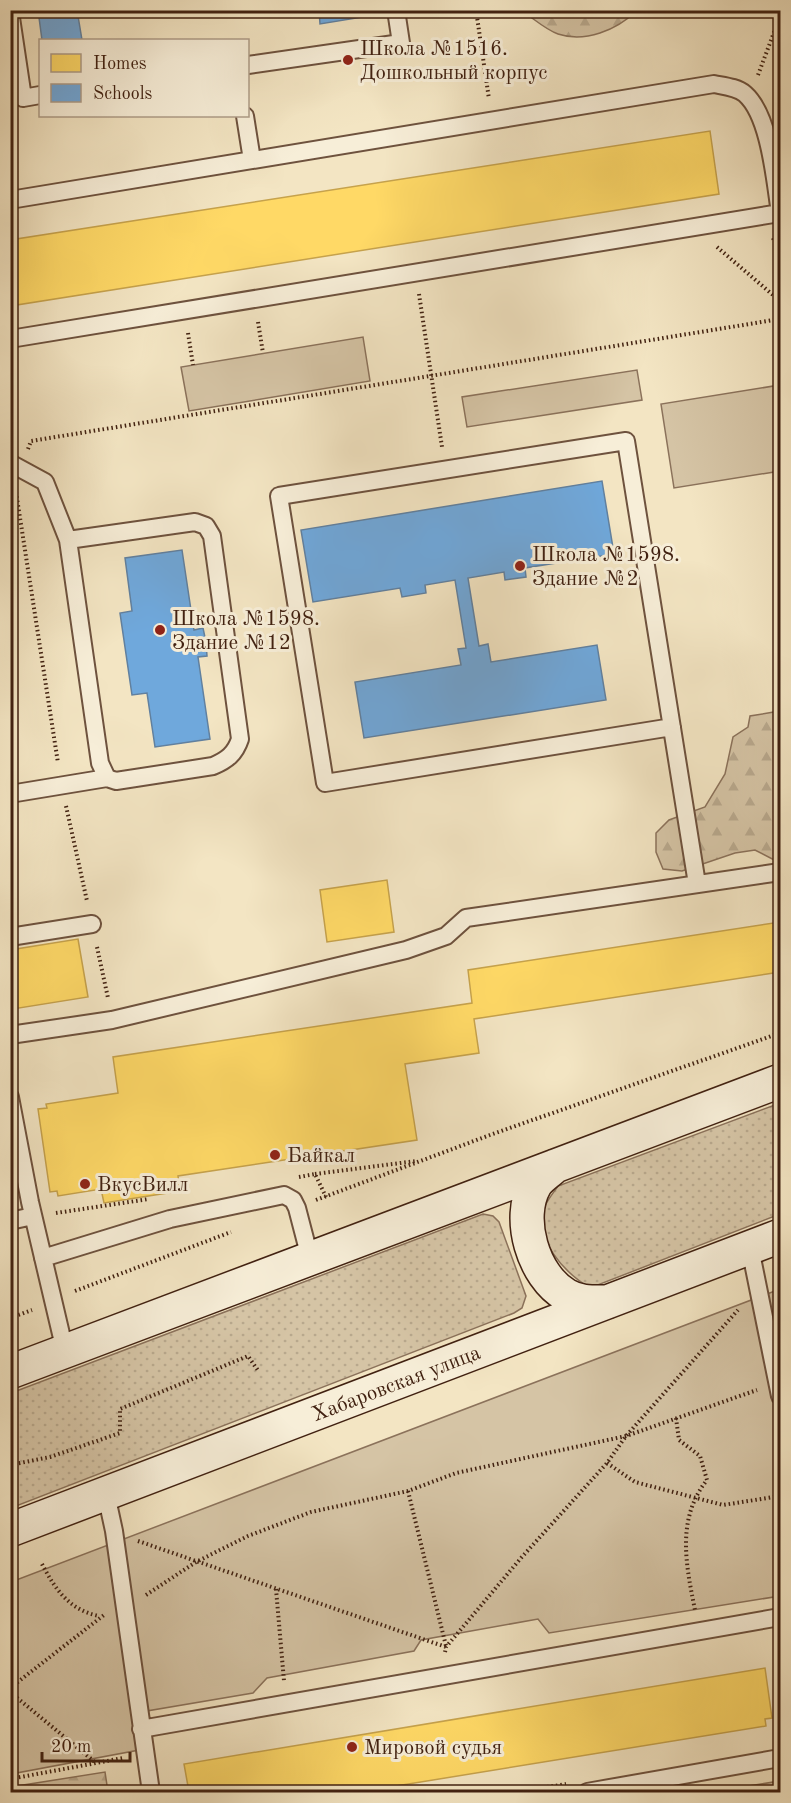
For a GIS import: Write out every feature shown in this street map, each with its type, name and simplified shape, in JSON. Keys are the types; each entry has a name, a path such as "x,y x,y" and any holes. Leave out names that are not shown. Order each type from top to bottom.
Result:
{"main road":[{"path":"10,1372 780,1081"},
{"path":"557,1165 536,1183 526,1206 528,1233 537,1260 549,1280 566,1295 586,1303 609,1302"},
{"name":"Хабаровская улица","path":"10,1530 780,1236"}],"lane":[{"path":"249,65 401,43 396,10"},
{"path":"10,11 23,98 39,95"},
{"path":"10,200 714,84 731,87 745,94 759,112 772,165 780,213 10,339"},
{"path":"245,117 252,160"},
{"path":"672,727 325,783 279,496 626,441 672,727 697,884"},
{"path":"15,465 45,482 68,540 100,763 107,778"},
{"path":"10,794 107,778 116,781 213,765 226,760 236,749 240,739 212,536 206,526 195,522 68,540"},
{"path":"10,1035 112,1020 406,950 446,936 466,918 780,872"},
{"path":"10,937 92,924"},
{"path":"10,1097 33,1216 65,1351"},
{"path":"43,1258 170,1219 284,1195 293,1200 297,1208 310,1258"},
{"path":"10,1221 33,1216"},
{"path":"750,1248 779,1390"},
{"path":"106,1494 126,1607 151,1792"},
{"path":"141,1729 780,1617"},
{"path":"586,1792 780,1758"}],"path":[{"path":"476,10 486,74"},
{"path":"749,100 780,19 778,10"},
{"path":"695,227 780,301"},
{"path":"416,273 446,469"},
{"path":"255,299 263,353"},
{"path":"184,310 194,365"},
{"path":"112,1020 62,786 14,479 15,465 32,441 780,319"},
{"path":"297,1208 780,1033"},
{"path":"315,1174 422,1161"},
{"path":"10,1318 53,1302 71,1292 232,1232"},
{"path":"446,1647 521,1558 607,1463 626,1436 759,1287"},
{"path":"10,1465 50,1457 120,1433 120,1409 248,1356 259,1372"},
{"path":"96,1763 10,1690 100,1616 126,1607 196,1562 248,1536 311,1512 408,1491 456,1473 626,1436 676,1419 779,1390"},
{"path":"676,1419 679,1440 700,1456 707,1480 693,1497 684,1554 699,1631"},
{"path":"607,1463 635,1482 723,1505 780,1496"},
{"path":"408,1491 446,1647 440,1677"},
{"path":"114,1531 196,1562 446,1647"},
{"path":"42,1564 59,1592 73,1606 100,1616"},
{"path":"276,1589 286,1704"},
{"path":"10,1779 145,1754"}],"green space":[{"path":"522,11 636,11 610,29 579,37 553,32"},
{"path":"363,337 370,381 189,411 181,367"},
{"path":"637,370 642,400 467,427 462,397"},
{"path":"780,385 780,471 674,488 661,404"},
{"path":"780,711 780,863 755,850 735,853 682,871 663,869 656,852 656,833 669,820 705,807 725,774 733,737 748,727 750,716"},
{"path":"780,1103 780,1214 590,1288 561,1264 548,1243 543,1219 545,1206 558,1186"},
{"path":"483,1214 493,1216 499,1222 526,1296 522,1308 514,1313 11,1508 11,1393"},
{"path":"780,1289 780,1596 549,1633 538,1619 421,1640 414,1651 267,1678 253,1693 147,1711 139,1750 11,1774 11,1582"},
{"path":"105,1772 108,1792 11,1792 11,1787"},
{"path":"780,1781 780,1792 711,1792"}],"building: Homes":[{"path":"710,131 719,194 10,306 10,240"},
{"path":"387,880 394,932 327,942 320,890"},
{"path":"780,922 780,972 474,1019 479,1053 405,1064 417,1140 178,1176 180,1191 104,1203 101,1189 58,1196 57,1191 50,1192 38,1109 47,1108 46,1104 118,1093 113,1057 472,1003 468,970"},
{"path":"78,939 88,997 13,1009 10,950"},
{"path":"10,1163 17,1202 10,1203"},
{"path":"765,1668 772,1718 765,1719 766,1726 359,1792 189,1792 184,1764"}],"building: Schools":[{"path":"38,10 77,10 82,39 42,39"},
{"path":"102,10 142,10 103,16"},
{"path":"319,10 362,10 363,17 320,24"},
{"path":"602,481 614,554 525,568 526,577 505,580 504,572 468,578 479,646 488,644 491,662 597,645 606,700 364,738 355,682 461,665 458,649 466,648 455,580 425,585 426,593 402,597 400,588 313,602 301,530"},
{"path":"182,550 194,630 203,628 206,642 207,656 198,657 210,739 155,747 147,693 132,695 120,613 132,611 125,558"}],"place":[{"name":"Школа №1516. Дошкольный корпус","path":"348,60"},
{"name":"Школа №1598. Здание №2","path":"520,566"},
{"name":"Школа №1598. Здание №12","path":"160,630"},
{"name":"Байкал","path":"275,1155"},
{"name":"ВкусВилл","path":"85,1184"},
{"name":"Мировой судья","path":"352,1747"}]}
